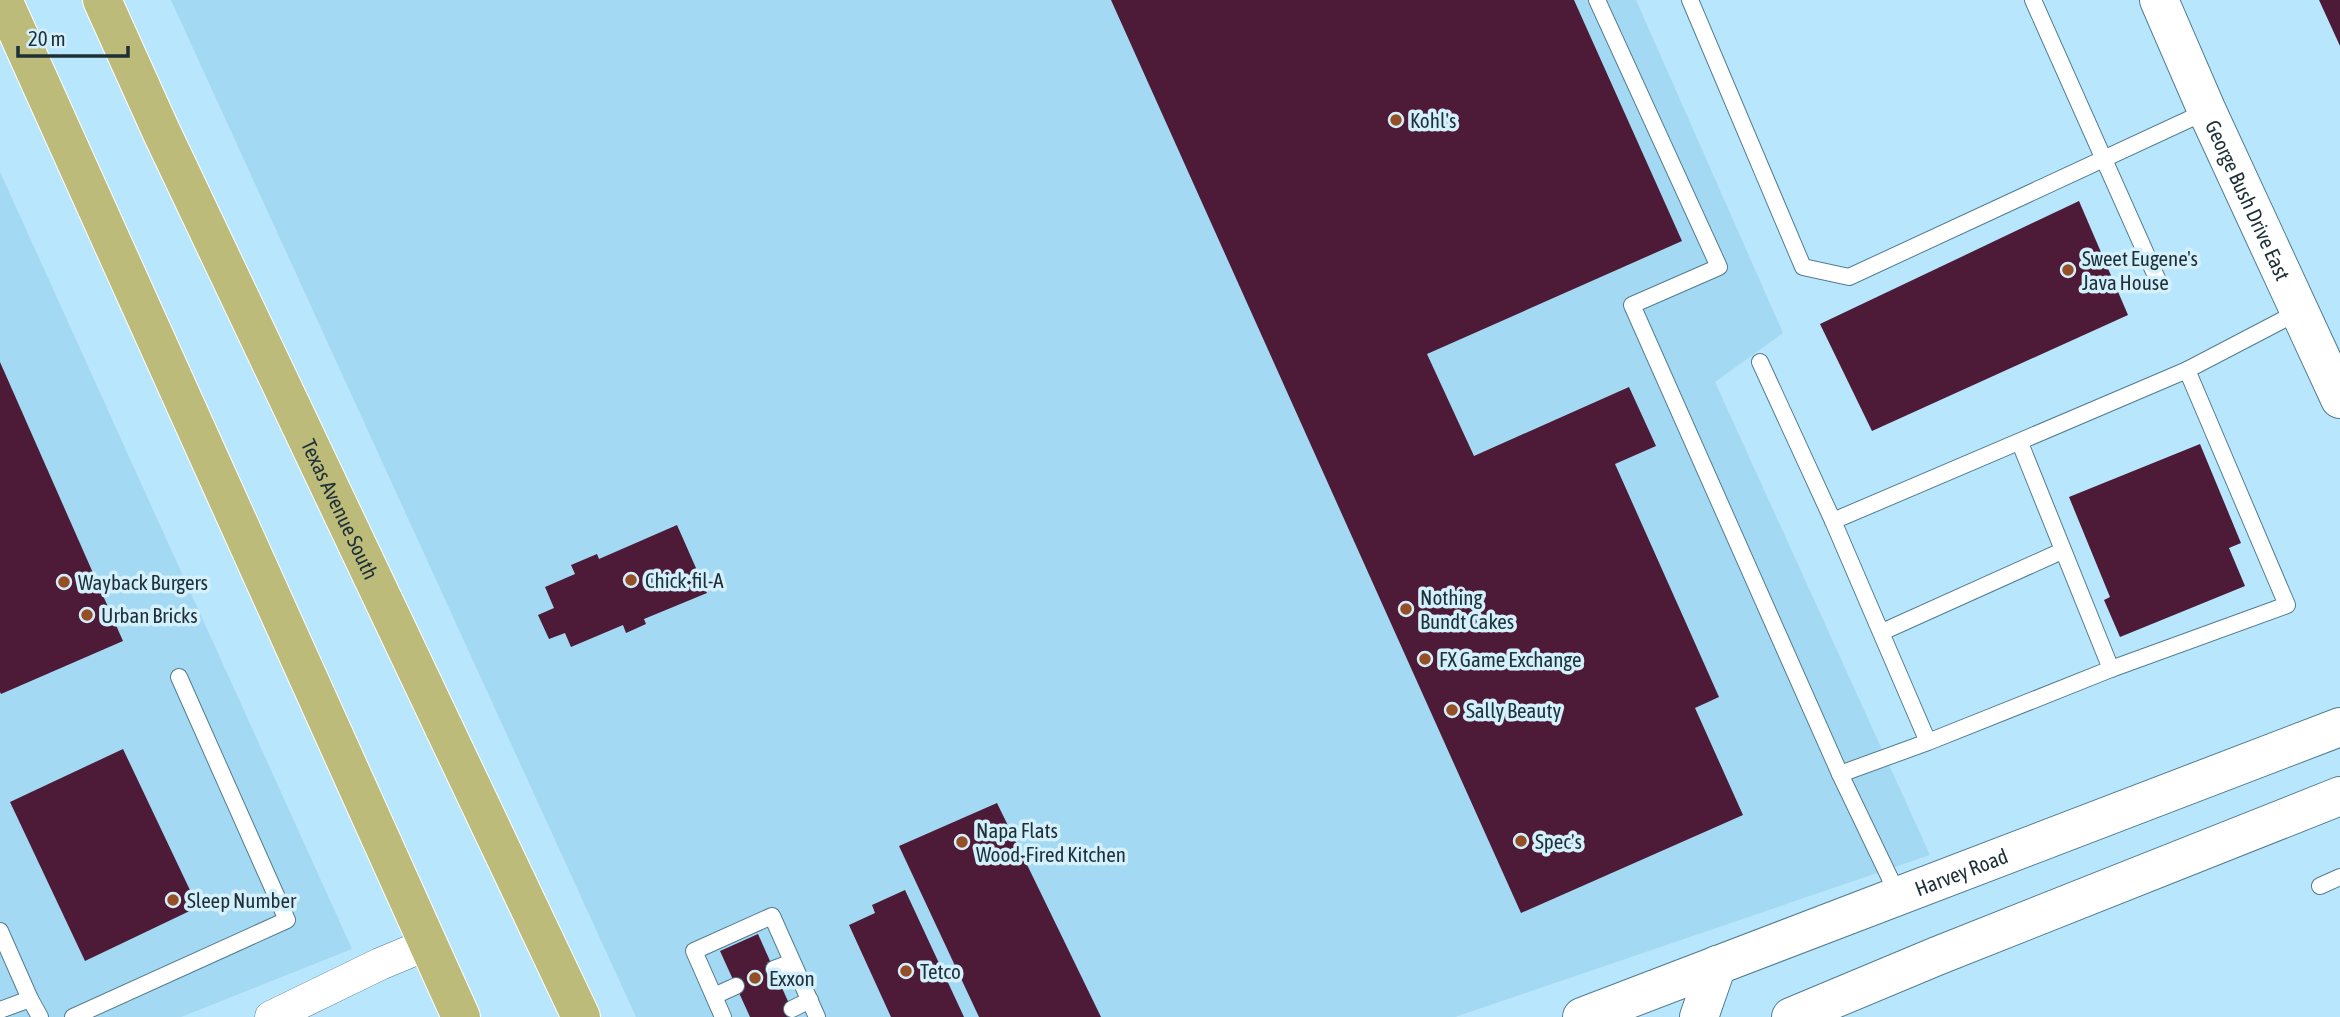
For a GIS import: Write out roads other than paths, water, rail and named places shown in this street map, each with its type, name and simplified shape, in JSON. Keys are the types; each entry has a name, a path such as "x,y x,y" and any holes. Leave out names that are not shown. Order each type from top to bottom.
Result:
{"main road":[{"path":"3,0 461,1017"},
{"name":"Texas Avenue South","path":"102,0 318,465 581,1017"},
{"name":"George Bush Drive East","path":"2159,0 2340,400"},
{"name":"Harvey Road","path":"1582,1017 2340,727"},
{"path":"1791,1017 2340,796"},
{"path":"1699,1017 1717,965"}],"street":[{"path":"271,1017 380,964 428,944"}],"lane":[{"path":"1597,0 1719,267 1632,305 1840,774 1898,895"},
{"path":"1690,0 1803,267 1849,277 2207,111"},
{"path":"2033,0 2159,283"},
{"path":"1833,522 2187,370 2301,311"},
{"path":"1760,362 1882,632 1928,742"},
{"path":"1840,774 2111,669 2287,605 2187,370"},
{"path":"2020,443 2111,669"},
{"path":"1882,632 2062,551"},
{"path":"73,1017 287,920 179,677"},
{"path":"2320,886 2340,877"},
{"path":"723,1017 694,951 772,916 817,1017"},
{"path":"0,931 40,1017"},
{"path":"774,969 792,962"},
{"path":"714,996 736,986"},
{"path":"0,1010 30,999"},
{"path":"792,1009 810,1000"}],"place":[{"name":"Kohl's","path":"1396,120"},
{"name":"Sweet Eugene's Java House","path":"2068,270"},
{"name":"Chick-fil-A","path":"631,580"},
{"name":"Wayback Burgers","path":"64,582"},
{"name":"Nothing Bundt Cakes","path":"1406,609"},
{"name":"Urban Bricks","path":"87,615"},
{"name":"FX Game Exchange","path":"1425,659"},
{"name":"Sally Beauty","path":"1452,710"},
{"name":"Spec's","path":"1521,841"},
{"name":"Napa Flats Wood-Fired Kitchen","path":"962,842"},
{"name":"Sleep Number","path":"173,900"},
{"name":"Tetco","path":"906,971"},
{"name":"Exxon","path":"755,978"}]}
